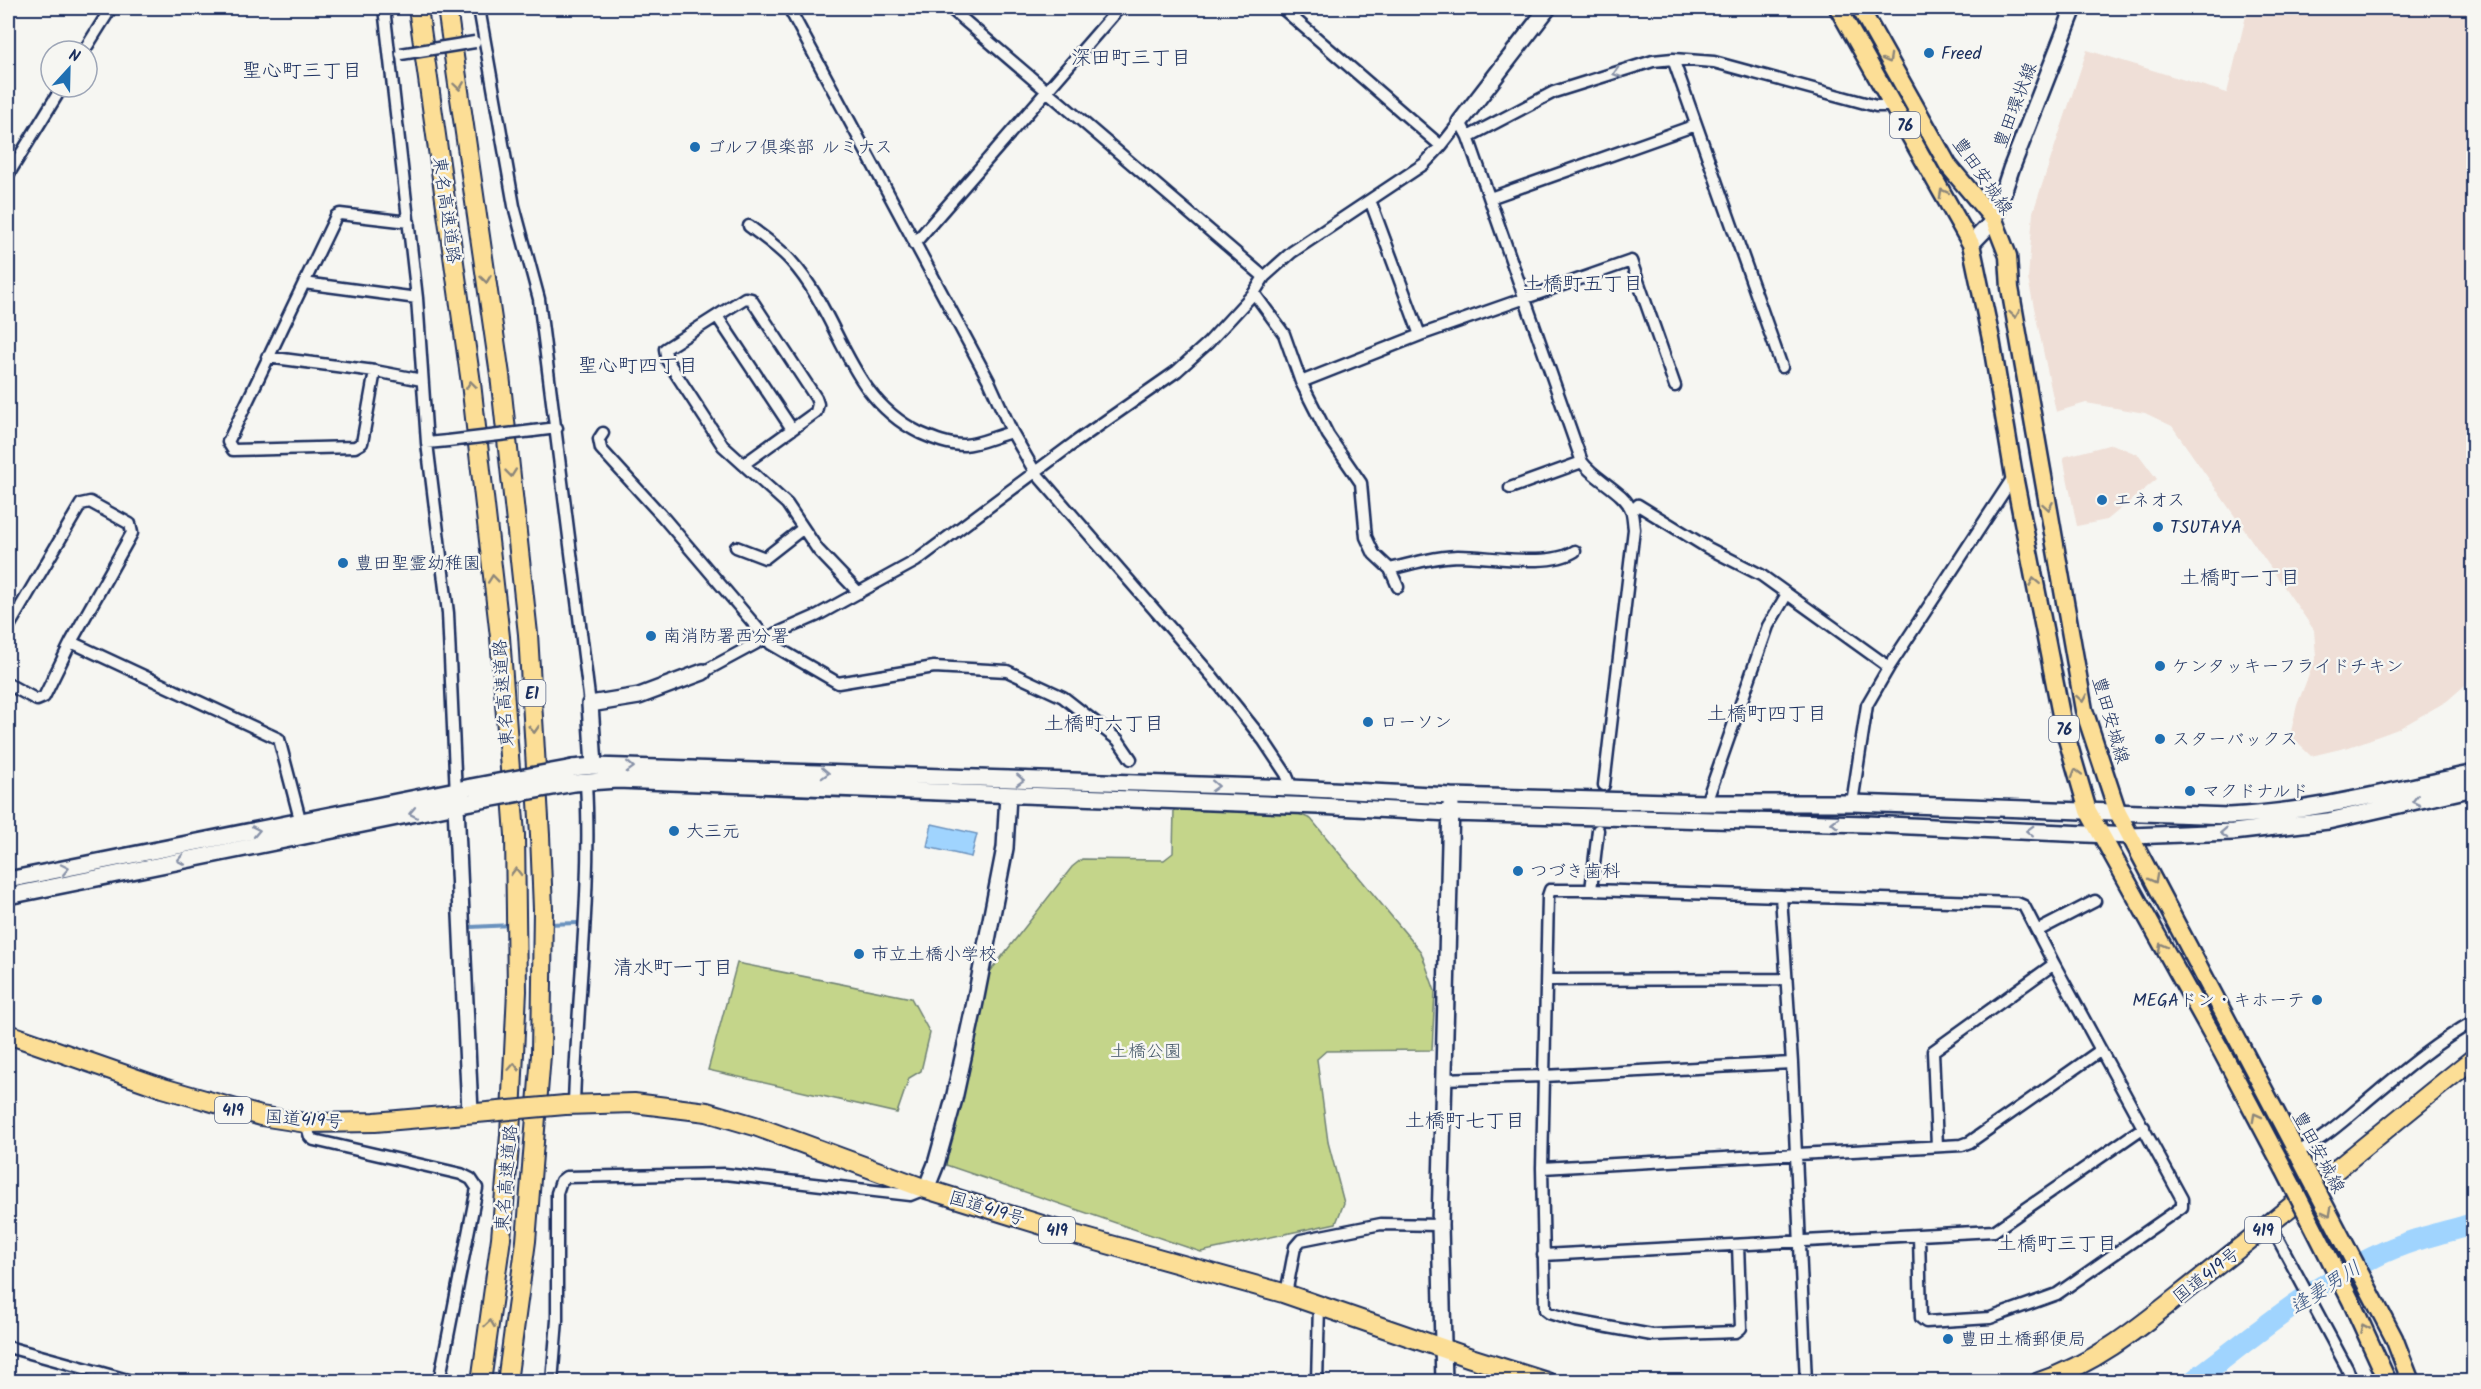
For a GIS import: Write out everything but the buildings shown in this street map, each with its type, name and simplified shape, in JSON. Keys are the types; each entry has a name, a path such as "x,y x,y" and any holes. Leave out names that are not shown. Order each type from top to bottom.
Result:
{"highway":[{"name":"東名高速道路","path":"418,8 471,383 500,637 515,836 517,991 511,1123 501,1238 481,1382"},
{"name":"東名高速道路","path":"447,8 503,399 528,634 540,835 543,909 541,1055 526,1241 507,1382"},
{"name":"国道419号","path":"8,1034 222,1107 306,1123 375,1122 569,1104 634,1103 707,1112 755,1126 926,1189 1068,1233 1286,1294 1547,1382"},
{"name":"国道419号","path":"2049,1380 2118,1344 2474,1058"}],"main road":[{"name":"76","path":"1838,8 1971,244 2063,725 2088,811 2098,833 2222,1052 2284,1169 2351,1300 2388,1382"},
{"name":"豊田安城線","path":"1860,8 1948,165 1994,220 2008,256 2010,288 2084,710 2118,813 2394,1338 2411,1382"}],"street":[{"path":"92,39 111,8"},
{"path":"384,8 417,298 427,442 448,613 463,796 470,1112"},
{"path":"479,8 480,41 514,206 539,299 590,704 594,766"},
{"path":"789,8 989,381 1012,432 1035,472 1212,676 1264,741 1286,774 1292,789"},
{"path":"951,8 1264,277"},
{"path":"914,244 1119,8"},
{"path":"1282,8 1442,146"},
{"path":"590,704 639,696 704,672 766,638 859,594 916,561 1035,472 1177,371 1208,343 1254,293 1264,277 1292,252 1318,232 1424,164 1442,146 1548,8"},
{"name":"豊田環状線","path":"1971,244 1994,220 2011,169 2074,8"},
{"path":"389,56 480,41"},
{"path":"1468,137 1554,92 1653,61 1673,59 1714,62 1876,106 1894,106"},
{"path":"1673,59 1782,367"},
{"path":"8,175 55,99"},
{"path":"1460,122 1468,137 1490,198 1582,462 1588,470 1627,502 1632,511 1634,529 1604,785"},
{"path":"1490,198 1696,125"},
{"path":"1370,200 1420,335"},
{"path":"375,371 362,443 355,447 233,450 228,442 336,216 340,214 409,222"},
{"path":"749,226 791,261 823,308 864,386 910,428 948,443 963,445 987,441 1012,432"},
{"path":"1301,382 1420,335 1631,261 1675,386"},
{"path":"304,282 417,298"},
{"path":"1254,293 1284,334 1301,382 1328,435 1361,483 1366,537 1374,554 1390,569 1398,587"},
{"path":"744,464 816,412 818,404 752,299 745,298 665,349 667,360 723,446 787,504 818,550 859,594"},
{"path":"717,316 792,429"},
{"path":"267,357 375,371 422,380"},
{"path":"427,442 556,428"},
{"path":"603,433 599,440 601,449 663,517 771,644 838,683 934,667 1007,671 1063,697 1118,740 1131,759"},
{"path":"1510,488 1582,462"},
{"path":"1852,803 1867,705 1889,667 1916,630 2014,476"},
{"path":"8,684 37,700 41,699 132,533 130,524 90,502 81,504 9,622"},
{"path":"1632,511 1638,505 1708,548 1761,575 1889,667"},
{"path":"736,547 765,558 802,528"},
{"path":"1390,569 1433,558 1459,556 1556,560 1575,551"},
{"path":"1706,803 1768,626 1787,594"},
{"path":"71,642 279,739 301,823"},
{"path":"8,880 301,823 576,775 594,766 1451,796 1706,803 1852,803 2229,816 2277,814 2323,807 2474,772"},
{"path":"576,775 617,780 1450,813 1867,824 2131,836 2233,832 2328,821 2474,788"},
{"path":"569,1104 587,903 589,832 576,775"},
{"path":"552,1382 557,1320 557,1193 561,1181 566,1177 725,1174 910,1195 926,1189 936,1164 954,1099 974,1007 1005,848 1008,795"},
{"path":"8,896 463,796"},
{"path":"1444,1382 1440,1225 1451,796"},
{"path":"1591,890 1598,830"},
{"path":"1738,1245 1741,1328 1736,1332 1652,1335 1602,1327 1545,1310 1542,1168 1550,890 2017,903 2024,906 2182,1199 2182,1207 2057,1294 1990,1318 1926,1322 1921,1318 1919,1235"},
{"path":"1781,896 1792,1063 1806,1382"},
{"path":"2037,931 2095,901"},
{"path":"1937,1146 1933,1051 2054,964"},
{"path":"1547,980 1785,979"},
{"path":"2299,1156 2442,1039 2474,1021"},
{"path":"1542,1168 1937,1146 1970,1142 2101,1050"},
{"path":"1442,1079 1792,1063"},
{"path":"306,1123 309,1137 314,1140 461,1174 471,1179 477,1188 440,1382"},
{"path":"1543,1255 1994,1231 2144,1127"},
{"path":"1286,1294 1295,1248 1300,1240 1381,1224 1440,1225"},
{"path":"2270,1224 2352,1382"},
{"path":"1317,1382 1319,1305"},
{"path":"8,1347 135,1382"}],"shaded area":[{"path":"2248,8 2473,8 2473,678 2447,701 2398,729 2349,747 2311,756 2290,736 2297,705 2316,657 2314,630 2172,426 2145,413 2086,403 2056,412 2028,279 2033,212 2087,50 2227,93"},
{"name":"エネオス","path":"2112,444 2139,455 2157,479 2107,520 2077,526 2063,457"}],"green space":[{"name":"土橋公園","path":"1174,809 1294,812 1311,819 1421,952 1435,991 1432,1050 1326,1051 1317,1059 1328,1142 1344,1203 1336,1223 1201,1252 946,1165 974,1007 985,991 989,973 1072,867 1082,859 1164,860 1173,853"},
{"path":"737,963 911,998 930,1033 921,1071 909,1078 897,1113 708,1070"}],"water":[{"path":"932,824 977,834 971,857 927,847"}],"waterway":[{"path":"547,924 579,923"},
{"path":"471,927 512,925"},
{"name":"逢妻男川","path":"2192,1382 2280,1315 2350,1270 2398,1246 2474,1224"}],"place":[{"name":"Freed","path":"1929,53"},
{"name":"ゴルフ倶楽部 ルミナス","path":"695,147"},
{"name":"エネオス","path":"2102,500"},
{"name":"TSUTAYA","path":"2158,527"},
{"name":"豊田聖霊幼稚園","path":"343,563"},
{"name":"南消防署西分署","path":"651,636"},
{"name":"ケンタッキーフライドチキン","path":"2160,666"},
{"name":"ローソン","path":"1368,722"},
{"name":"スターバックス","path":"2160,739"},
{"name":"マクドナルド","path":"2190,791"},
{"name":"大三元","path":"674,831"},
{"name":"つづき歯科","path":"1518,871"},
{"name":"市立土橋小学校","path":"859,954"},
{"name":"MEGAドン・キホーテ","path":"2317,1000"},
{"name":"豊田土橋郵便局","path":"1948,1339"}],"district":[{"name":"深田町三丁目","path":"1131,57"},
{"name":"聖心町三丁目","path":"302,70"},
{"name":"土橋町五丁目","path":"1583,283"},
{"name":"聖心町四丁目","path":"638,365"},
{"name":"土橋町一丁目","path":"2240,577"},
{"name":"土橋町四丁目","path":"1767,713"},
{"name":"土橋町六丁目","path":"1104,723"},
{"name":"清水町一丁目","path":"673,967"},
{"name":"土橋町七丁目","path":"1465,1120"},
{"name":"土橋町三丁目","path":"2057,1243"}]}
